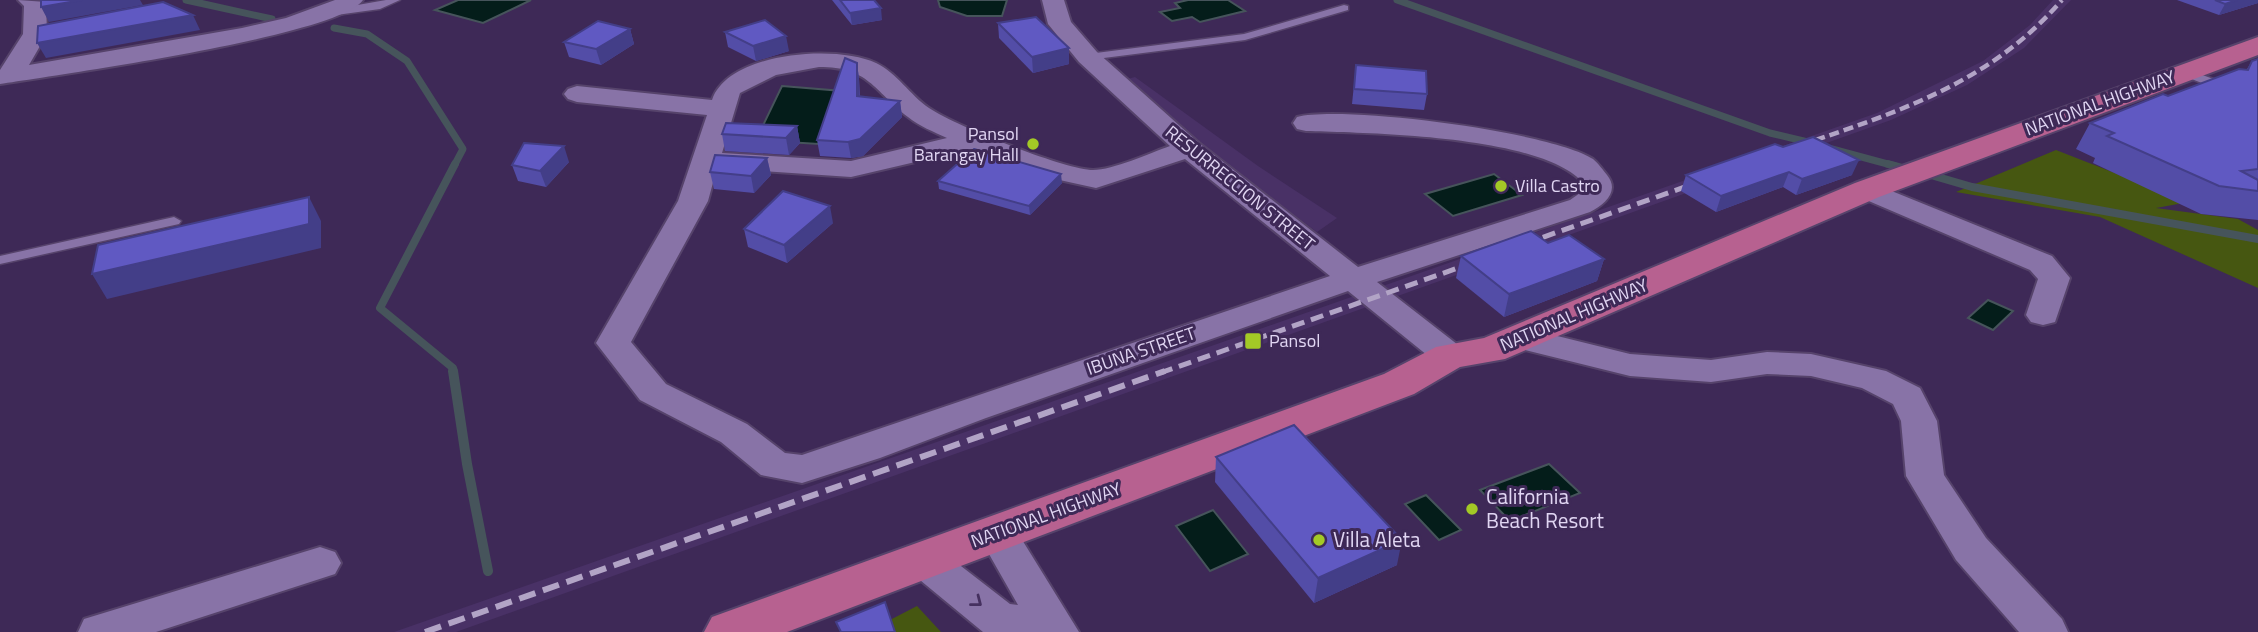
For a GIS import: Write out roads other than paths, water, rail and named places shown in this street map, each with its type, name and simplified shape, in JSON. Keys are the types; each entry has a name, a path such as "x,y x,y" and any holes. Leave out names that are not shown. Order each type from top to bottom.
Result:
{"main road":[{"name":"NATIONAL HIGHWAY","path":"730,632 1399,384 1450,356 1491,349 1521,338 1880,185 2258,45"}],"street":[{"path":"6,76 35,34 35,2 29,0"},
{"path":"6,76 252,32 323,13 352,0"},
{"name":"RESURRECCION STREET","path":"1053,0 1060,24 1088,57 1189,149 1450,356"},
{"path":"35,34 61,30"},
{"path":"973,140 851,169 707,160 728,90 770,69 818,58 847,63 878,74 920,114 973,140 1065,173 1096,178 1189,149"},
{"path":"577,94 722,109"},
{"name":"IBUNA STREET","path":"707,160 693,201 612,343 653,391 734,433 775,465 789,468 822,465 1353,279 1580,206 1595,196 1598,183 1587,168 1564,155 1471,134 1306,123"},
{"path":"1880,185 2041,263 2054,278 2043,315"},
{"path":"1521,338 1630,365 1711,371 1768,363 1811,365 1873,379 1907,396 1919,421 1925,477 1971,550 2046,632"},
{"path":"997,533 1057,632"},
{"path":"924,560 998,619 1057,632"},
{"path":"100,632 320,563"}],"lane":[{"path":"323,13 380,6 394,0"},
{"path":"1088,57 1245,37 1344,8"},
{"path":"2183,72 2229,89"},
{"path":"0,260 174,221"}],"waterway":[{"path":"186,0 272,19"},
{"path":"1397,0 1770,133 1812,143"},
{"path":"334,28 367,34 407,61 463,149 454,166"},
{"path":"1832,149 1895,166"},
{"path":"454,373 453,368 380,308 455,164"},
{"path":"1888,164 1910,170"},
{"path":"1924,173 1972,187 2258,239"},
{"path":"453,371 467,464 488,571"}],"railway":[{"path":"1801,145 1909,106 1975,73 2035,28 2062,0"},
{"path":"1524,244 1699,182"},
{"path":"1160,373 1475,262"},
{"path":"425,632 1165,371"}],"place":[{"name":"Pansol Barangay Hall","path":"1033,144"},
{"name":"Villa Castro","path":"1501,186"},
{"name":"Pansol","path":"1253,341"},
{"name":"California Beach Resort","path":"1472,509"},
{"name":"Villa Aleta","path":"1319,540"}]}
